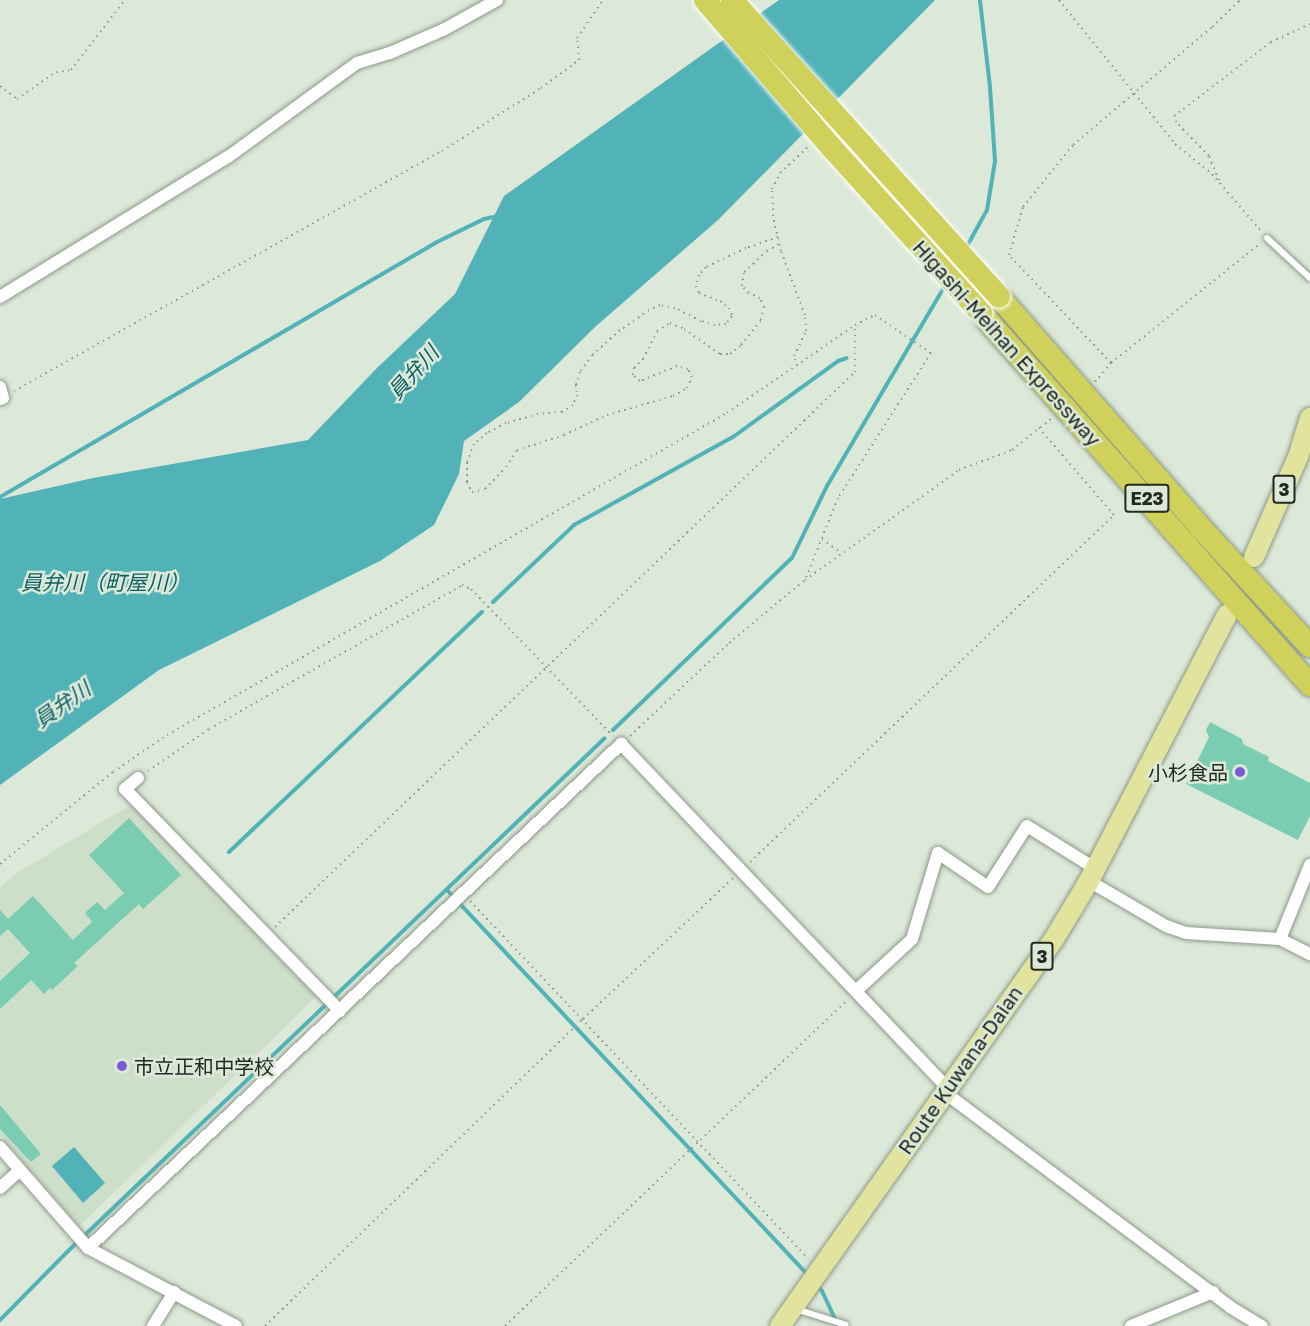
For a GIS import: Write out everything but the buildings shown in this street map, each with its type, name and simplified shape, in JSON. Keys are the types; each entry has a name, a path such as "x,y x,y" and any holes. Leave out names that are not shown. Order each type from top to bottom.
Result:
{"highway":[{"name":"Higashi-Meihan Expressway","path":"705,0 831,147 1310,685"},
{"name":"Higashi-Meihan Expressway","path":"732,0 999,297 1200,526 1310,646"}],"main road":[{"name":"3","path":"1254,557 1298,457 1310,418"},
{"name":"Route Kuwana-Daian","path":"788,1319 814,1276 1054,939 1093,875 1227,615"}],"street":[{"path":"0,297 228,157 357,63 390,53 443,30 497,0"},
{"path":"87,1247 337,1009 451,907 621,744 857,990 946,1090 1213,1292 1262,1326"},
{"path":"138,778 125,789 337,1009"},
{"path":"857,990 912,939 938,853 988,887 1027,826 1166,926 1186,933 1280,939 1310,954"},
{"path":"1280,939 1310,865"},
{"path":"0,1147 87,1247 236,1326"},
{"path":"0,1188 20,1170"},
{"path":"153,1326 174,1292"},
{"path":"1131,1326 1213,1292"}],"lane":[{"path":"1267,238 1310,278"},
{"path":"788,1319 846,1325"}],"path":[{"path":"0,86 17,99 56,72 71,70 125,0"},
{"path":"1,395 442,151 541,88 579,60 577,38 603,0"},
{"path":"1059,0 1175,144 1220,183 1267,238 1111,363 1095,382"},
{"path":"1111,363 1009,255 1023,207 1073,145 1212,27 1240,0"},
{"path":"1220,183 1209,156 1176,122 1174,116 1271,42 1310,24"},
{"path":"796,366 794,356 806,330 805,315 779,244 773,216 772,189 780,173 801,156 814,140"},
{"path":"778,237 722,259 706,267 699,275 696,286 699,292 720,301 729,308 732,316 726,324 714,325 675,308 660,305 649,310 620,330 592,355 580,372 576,385 578,395 573,405 562,412 538,414 506,423 487,433 474,444 467,462 467,482 472,492 485,489 506,467 517,450 564,435 607,416 673,396 687,388 692,377 688,369 677,366 640,381 633,375 633,368 643,359 657,331 670,323 684,329 720,354 730,354 761,320 764,308 760,298 749,293 742,286 744,272 767,251 779,244"},
{"path":"0,864 113,772 167,735 727,413 855,325 875,315 931,353 838,498 805,580"},
{"path":"266,935 855,372 855,325"},
{"path":"138,778 209,729 462,585 471,589 621,744 729,643 805,580 959,470 1011,450 1052,418"},
{"path":"265,1326 568,1033 1114,514 1039,428"},
{"path":"822,539 842,553"},
{"path":"463,895 697,1144 814,1276"},
{"path":"505,1326 857,990"}],"shaded area":[{"name":"市立正和中学校","path":"131,805 316,997 79,1226 0,1135 0,887 18,872"}],"water":[{"name":"員弁川（町屋川）","path":"779,0 935,0 718,220 595,327 519,402 464,441 459,474 434,525 380,561 159,670 0,785 0,499 93,478 308,440 377,368 455,294 504,196"},
{"path":"74,1147 105,1183 83,1203 52,1166"}],"waterway":[{"path":"966,248 987,210 995,161 990,87 980,0"},
{"path":"0,497 437,242 484,219 498,216"},
{"path":"613,730 792,558 827,486 945,286"},
{"path":"493,602 574,525 733,437 838,361 847,358"},
{"path":"229,852 482,612"},
{"path":"0,1320 66,1253 605,738"},
{"path":"447,890 807,1274"},
{"path":"816,1284 822,1291 838,1326"}],"place":[{"name":"小杉食品","path":"1240,772"},
{"name":"市立正和中学校","path":"122,1066"}],"water label":[{"name":"員弁川","path":"413,372"},
{"name":"員弁川","path":"62,704"}]}
